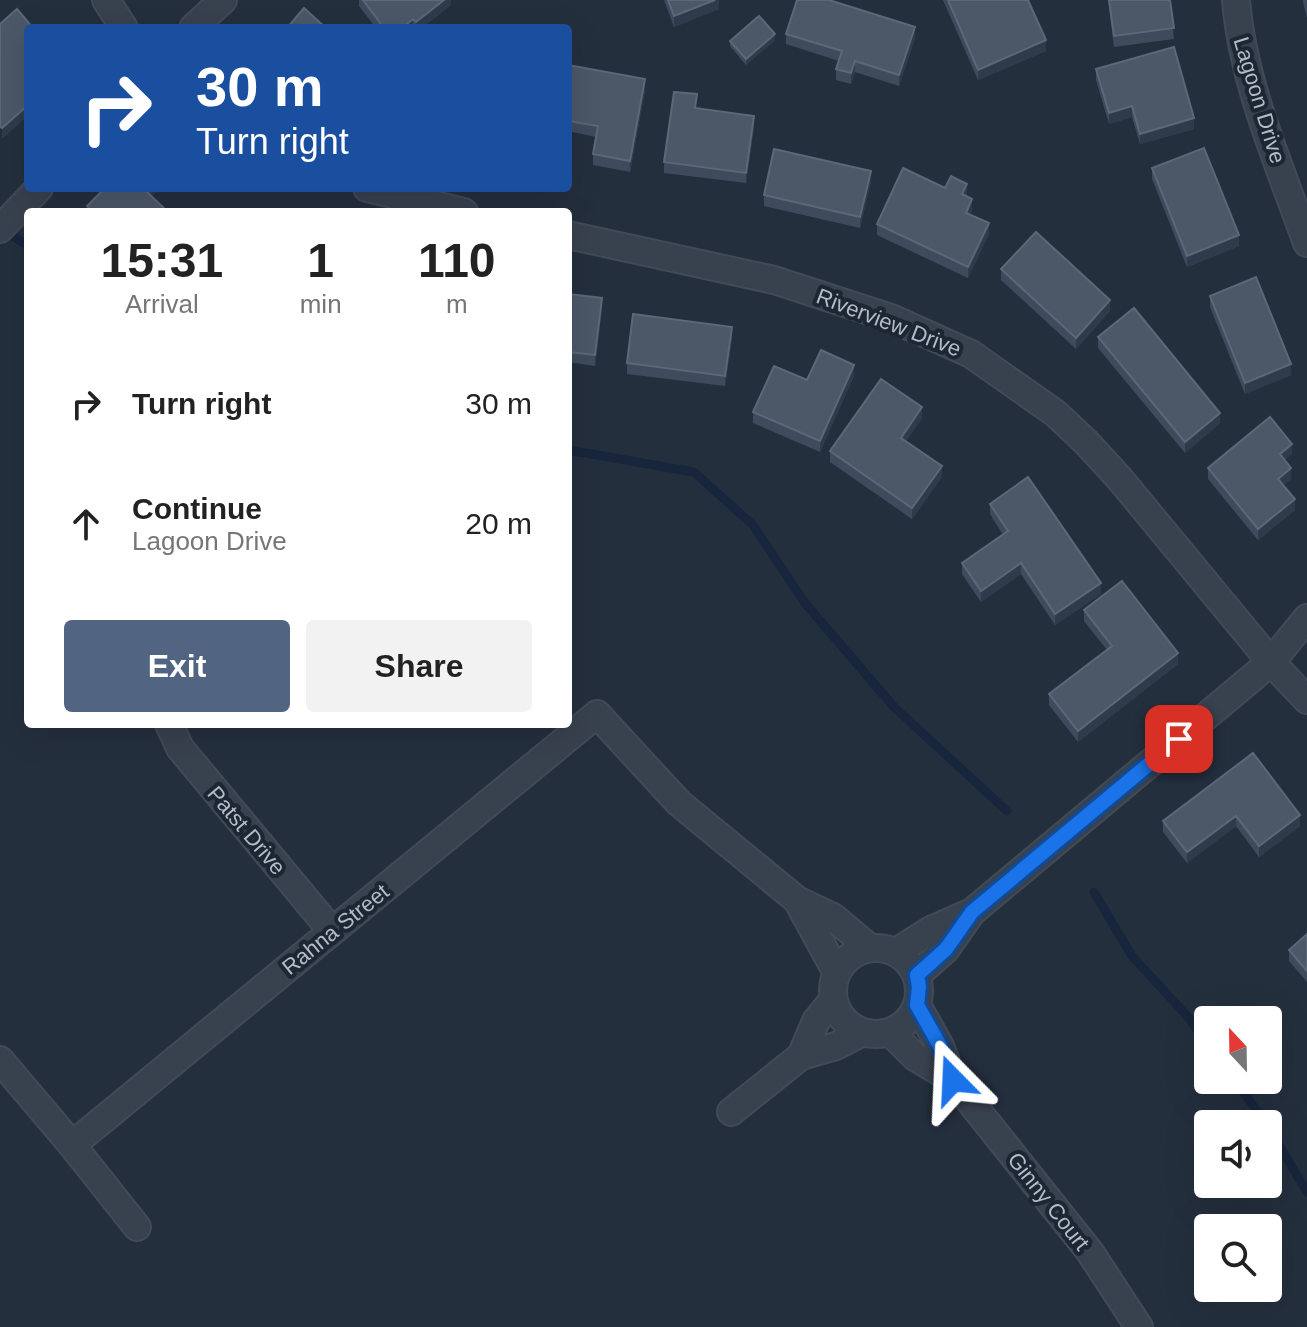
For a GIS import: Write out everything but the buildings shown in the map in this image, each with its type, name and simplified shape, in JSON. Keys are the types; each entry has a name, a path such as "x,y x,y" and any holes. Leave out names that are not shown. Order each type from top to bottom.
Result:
{"street":[{"path":"106,0 121,24"},
{"path":"197,24 223,0"},
{"name":"Lagoon Drive","path":"1236,0 1239,32 1253,92 1307,243"},
{"path":"0,229 35,192"},
{"path":"383,192 448,208"},
{"name":"Riverview Drive","path":"572,236 774,280 891,318 971,354 1055,413 1085,441 1271,662 1307,700"},
{"path":"917,975 946,949 972,912 1271,662 1307,618"},
{"name":"Rahna Street","path":"72,1145 597,714 679,803 797,900"},
{"name":"Patst Drive","path":"171,728 180,748 332,931"},
{"path":"797,900 833,917 870,948"},
{"path":"797,900 837,973"},
{"path":"896,952 931,930 972,912"},
{"path":"870,948 896,952 908,961 917,975 917,1005 903,1025 890,1032 863,1032 849,1025 833,1000 837,973 844,962 855,953 870,948"},
{"path":"801,1056 816,1021 833,1000"},
{"path":"917,1005 940,1046 953,1080"},
{"path":"731,1112 801,1056 836,1046 863,1032"},
{"path":"890,1032 915,1057 953,1080"},
{"path":"0,1060 137,1227"},
{"name":"Ginny Court","path":"953,1080 1090,1252 1139,1327"}],"waterway":[{"path":"3,231 24,243"},
{"path":"572,451 694,472 753,525 805,603 894,707 1007,811"},
{"path":"1094,892 1132,956 1194,1025"},
{"path":"1245,1094 1256,1110"},
{"path":"1282,1150 1307,1192"}],"route":[{"path":"953,1080 940,1046 917,1005 917,975 946,949 972,912 1179,739"}]}
